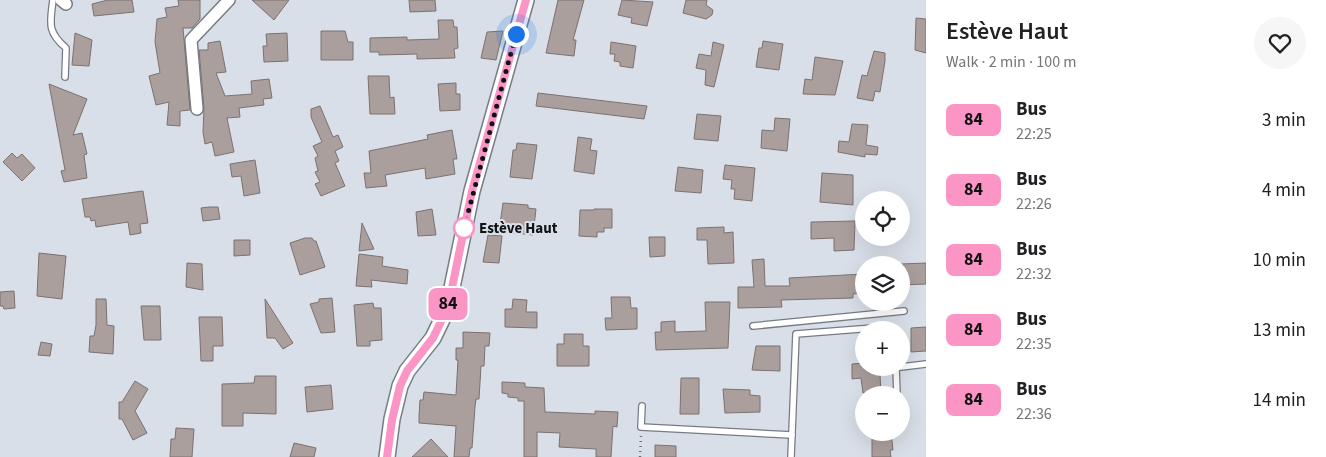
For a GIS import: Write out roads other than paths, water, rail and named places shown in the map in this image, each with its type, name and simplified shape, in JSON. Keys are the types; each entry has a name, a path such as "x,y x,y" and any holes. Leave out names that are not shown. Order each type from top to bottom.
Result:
{"street":[{"path":"197,109 190,40 229,0"},
{"path":"387,457 392,420 400,386 407,371 433,338 448,307 472,191 526,0"}],"lane":[{"path":"53,0 50,26 55,38 66,48 65,78"},
{"path":"753,326 904,311"},
{"path":"791,457 796,322"},
{"path":"796,334 855,329"},
{"path":"910,366 926,364"},
{"path":"642,406 641,427 792,435"}],"place":[{"name":"Estève Haut","path":"464,228"}]}
